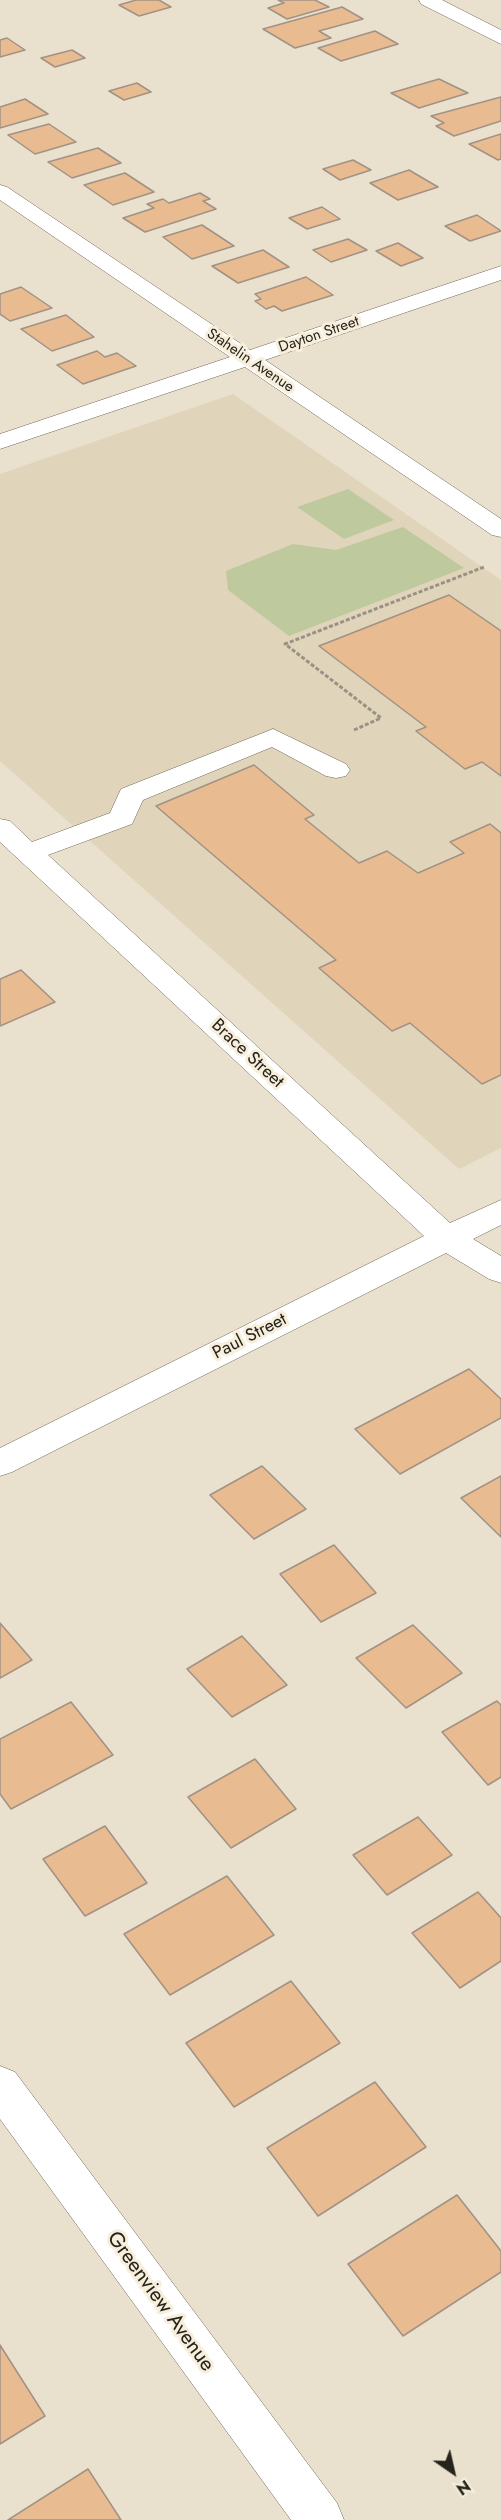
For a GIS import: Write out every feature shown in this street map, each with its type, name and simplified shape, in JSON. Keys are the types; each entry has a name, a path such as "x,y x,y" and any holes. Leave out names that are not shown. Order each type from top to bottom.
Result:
{"street":[{"path":"428,0 501,38"},
{"name":"Stahelin Avenue","path":"0,191 501,530"},
{"name":"Dayton Street","path":"0,442 247,359 495,280"},
{"path":"28,853 122,818 131,795 273,737 336,770"},
{"name":"Brace Street","path":"0,827 446,1238 501,1271"},
{"name":"Paul Street","path":"0,1463 501,1212"},
{"name":"Greenview Avenue","path":"0,2085 320,2520"}],"path":[{"path":"300,752 381,718 285,644 489,565"}],"shaded area":[{"path":"233,394 501,580 501,1148 459,1169 0,761 0,474"}],"green space":[{"path":"348,489 394,520 344,539 297,507"},
{"path":"403,527 464,568 289,636 228,590 226,571 293,544 336,550"}],"building":[{"path":"136,0 159,0 171,7 139,16 119,5"},
{"path":"278,0 315,0 329,7 287,19 268,8 284,3"},
{"path":"342,7 363,19 319,31 331,38 295,48 263,29"},
{"path":"375,31 398,44 341,61 318,48"},
{"path":"7,38 25,50 0,57 0,40"},
{"path":"72,50 85,58 55,67 41,58"},
{"path":"439,79 468,93 419,108 391,93"},
{"path":"137,83 151,92 124,100 109,91"},
{"path":"501,97 501,121 454,136 436,126 444,123 431,116"},
{"path":"25,99 48,114 0,128 0,107"},
{"path":"49,124 76,142 35,154 8,135"},
{"path":"501,134 501,159 498,160 469,144"},
{"path":"98,148 121,163 72,178 48,162"},
{"path":"353,160 371,170 340,180 323,169"},
{"path":"409,170 438,187 398,200 370,183"},
{"path":"125,173 154,192 113,205 84,185"},
{"path":"200,193 210,199 203,201 216,209 145,232 123,218 154,208 147,204 163,199 169,203"},
{"path":"322,207 340,219 307,229 289,218"},
{"path":"477,215 501,231 470,241 445,226"},
{"path":"202,225 234,246 192,259 163,237"},
{"path":"348,239 367,250 331,262 313,250"},
{"path":"398,243 423,258 401,266 376,251"},
{"path":"263,250 289,267 238,283 212,266"},
{"path":"306,277 333,295 282,311 274,306 266,309 255,301 261,299 255,294"},
{"path":"21,287 52,308 10,321 0,314 0,294"},
{"path":"66,315 94,337 52,351 21,329"},
{"path":"97,351 105,357 117,353 136,366 83,384 57,365"},
{"path":"449,595 501,631 501,776 482,762 465,769 416,731 426,727 319,646"},
{"path":"254,765 314,815 305,819 359,863 387,851 418,873 464,853 450,842 490,824 501,833 501,1075 482,1084 410,1023 392,1031 319,968 336,960 156,806"},
{"path":"21,970 55,1002 0,1026 0,979"},
{"path":"469,1369 501,1399 501,1418 400,1474 355,1429"},
{"path":"262,1466 306,1509 254,1539 210,1495"},
{"path":"501,1476 501,1537 461,1498"},
{"path":"334,1545 376,1593 321,1622 280,1574"},
{"path":"0,1623 32,1660 0,1678"},
{"path":"413,1625 462,1673 406,1708 356,1658"},
{"path":"242,1636 287,1685 232,1717 187,1669"},
{"path":"497,1701 501,1705 501,1777 488,1785 442,1732"},
{"path":"71,1702 113,1755 11,1809 0,1794 0,1739"},
{"path":"255,1759 296,1809 231,1848 188,1797"},
{"path":"418,1817 452,1855 387,1895 353,1855"},
{"path":"105,1826 147,1883 85,1916 43,1859"},
{"path":"227,1876 274,1935 170,1995 124,1934"},
{"path":"478,1892 501,1918 501,1961 460,1988 412,1933"},
{"path":"291,1981 340,2043 234,2107 186,2043"},
{"path":"375,2082 426,2147 318,2216 267,2148"},
{"path":"457,2195 501,2251 501,2272 403,2336 348,2264"},
{"path":"0,2345 45,2416 0,2444"},
{"path":"88,2469 121,2520 8,2520"}]}
